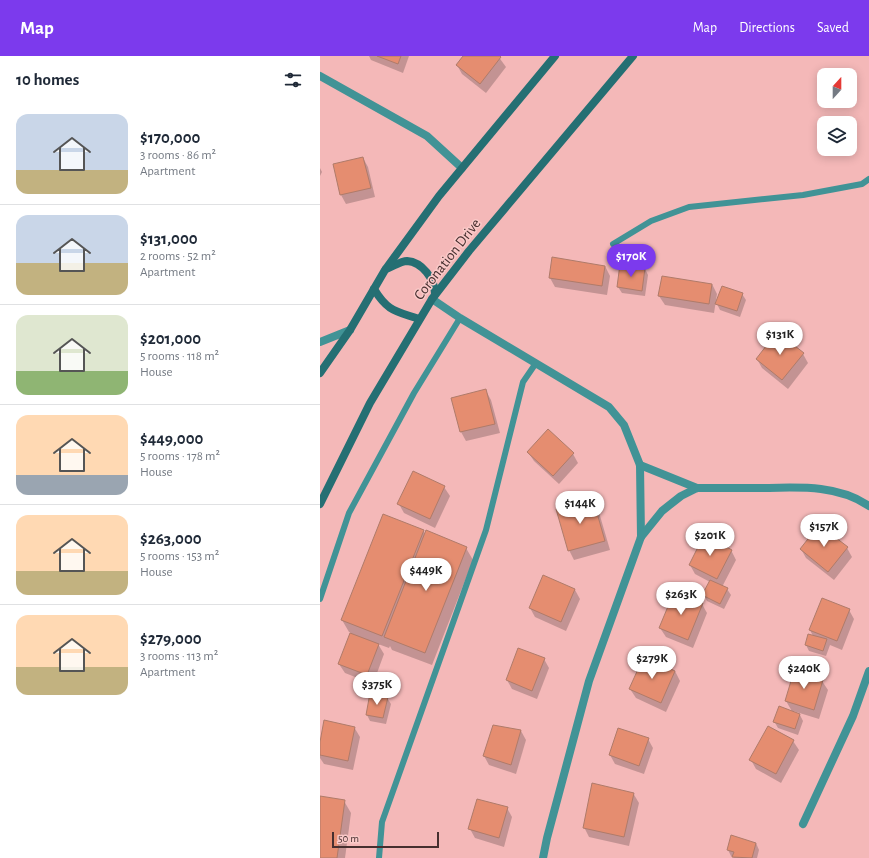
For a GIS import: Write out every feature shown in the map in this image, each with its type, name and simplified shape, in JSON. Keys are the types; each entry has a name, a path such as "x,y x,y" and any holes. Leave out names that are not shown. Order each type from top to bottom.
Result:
{"street":[{"path":"320,373 350,330 385,270 439,196 554,56"},
{"name":"Coronation Drive","path":"320,504 370,403 434,296 469,251 633,56"},
{"path":"320,76 427,136 462,168"},
{"path":"385,270 406,261 420,265 430,276 435,288 434,296 460,318 609,407 624,424 640,465 641,538"},
{"path":"374,289 381,300 392,310 420,319"},
{"path":"320,342 350,330"},
{"path":"640,465 697,488 816,487 862,501 869,506"},
{"path":"544,858 549,831 589,681 641,538 662,511 681,496 697,488"},
{"path":"803,824 853,716 869,671"}],"lane":[{"path":"613,244 651,221 689,207 803,195 862,184 869,179"},
{"path":"320,599 349,512 414,393 460,318"},
{"path":"379,858 382,822 486,530 523,382 536,363"}],"building":[{"path":"377,56 401,56 398,64"},
{"path":"463,56 501,57 480,84 456,65"},
{"path":"363,157 371,188 340,195 333,164"},
{"path":"552,257 605,266 602,286 549,278"},
{"path":"620,264 645,268 642,291 617,287"},
{"path":"662,276 712,284 709,304 658,296"},
{"path":"722,286 743,293 737,311 715,304"},
{"path":"777,332 804,353 782,380 756,359"},
{"path":"486,389 495,424 460,432 451,398"},
{"path":"548,429 574,453 553,476 527,452"},
{"path":"413,471 445,486 430,519 397,504"},
{"path":"593,499 605,541 568,551 556,509"},
{"path":"383,514 424,530 382,636 341,620"},
{"path":"819,525 848,547 828,572 800,549"},
{"path":"426,530 467,547 425,653 384,637"},
{"path":"704,535 732,550 717,579 689,565"},
{"path":"543,575 575,589 561,622 529,608"},
{"path":"710,580 728,588 720,604 702,595"},
{"path":"674,592 703,603 688,640 659,628"},
{"path":"822,598 850,609 837,641 809,630"},
{"path":"350,633 379,644 367,675 338,664"},
{"path":"808,634 827,639 823,651 805,645"},
{"path":"518,648 545,658 532,691 506,680"},
{"path":"644,656 675,671 661,703 629,689"},
{"path":"794,671 823,680 814,710 785,701"},
{"path":"370,693 388,697 383,718 366,715"},
{"path":"779,706 800,714 795,729 773,722"},
{"path":"324,720 355,727 348,761 320,755 320,742"},
{"path":"493,725 521,730 511,765 483,756"},
{"path":"768,726 794,740 776,774 749,760"},
{"path":"618,728 649,738 639,766 609,755"},
{"path":"592,783 634,793 624,837 583,828"},
{"path":"320,796 345,800 337,858 320,858"},
{"path":"477,799 508,807 499,838 468,829"},
{"path":"731,835 756,843 752,858 732,857 734,852 727,850"}]}
